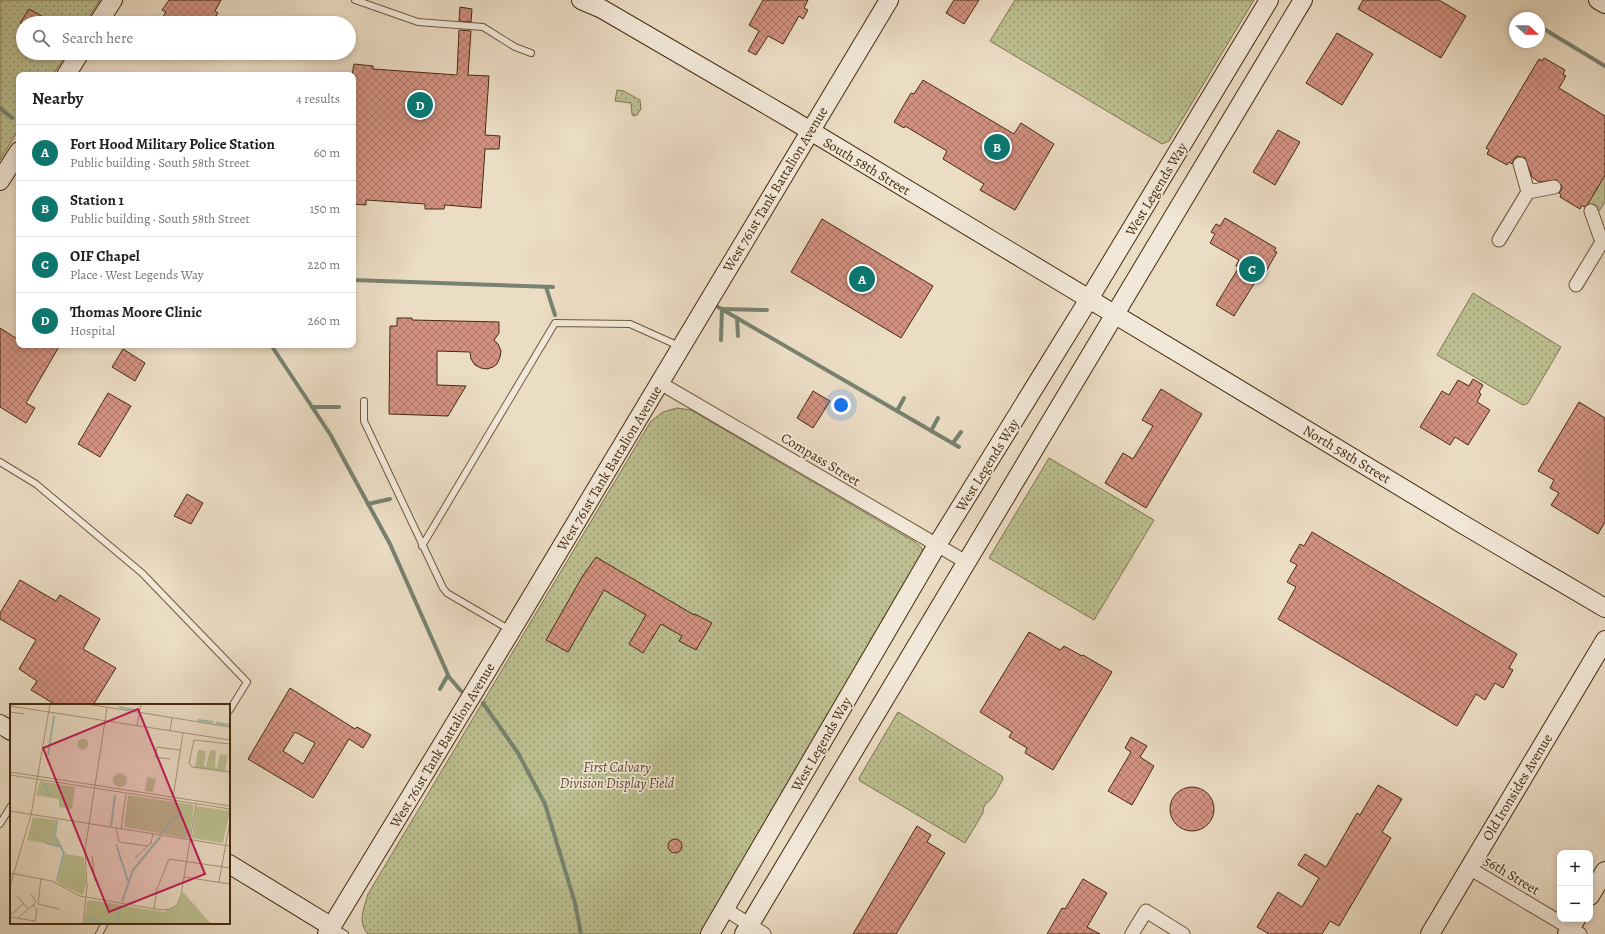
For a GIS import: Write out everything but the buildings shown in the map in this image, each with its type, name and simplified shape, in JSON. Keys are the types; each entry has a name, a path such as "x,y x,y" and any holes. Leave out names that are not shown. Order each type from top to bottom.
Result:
{"street":[{"path":"103,16 113,0"},
{"name":"South 58th Street","path":"581,0 602,9 650,36 1089,299"},
{"name":"West 761st Tank Battalion Avenue","path":"335,932 511,631 889,0"},
{"name":"West Legends Way","path":"710,934 937,545 1089,299 1268,0"},
{"path":"725,909 752,931 966,562 1303,0"},
{"path":"1598,0 1605,4"},
{"path":"68,72 76,60"},
{"path":"0,181 16,156"},
{"path":"1499,240 1528,192 1520,164"},
{"path":"1528,192 1554,187"},
{"path":"1576,285 1603,242 1590,211"},
{"name":"North 58th Street","path":"1089,299 1605,608"},
{"name":"Compass Street","path":"660,384 966,562"},
{"name":"Old Ironsides Avenue","path":"1430,934 1605,640"},
{"path":"0,724 10,730"},
{"path":"230,865 335,932"},
{"name":"56th Street","path":"1469,868 1573,929"},
{"path":"1593,891 1605,871"},
{"path":"1132,934 1146,911 1183,934"}],"lane":[{"path":"355,0 418,22 483,27 515,47 531,53"},
{"path":"422,546 555,323 630,324 681,347"},
{"path":"364,401 364,421 443,588 511,631"},
{"path":"0,462 36,484 142,573 247,682 230,709"},
{"path":"0,824 10,808"},
{"path":"99,934 104,924"}],"green space":[{"path":"0,0 100,0 90,16 16,16 16,60 63,60 55,72 16,72 16,134 0,160"},
{"path":"1015,0 1254,0 1169,141 1162,144 990,41"},
{"path":"617,90 624,91 640,100 641,109 637,115 633,116 632,114 631,103 615,101"},
{"path":"1605,175 1605,202 1600,210 1598,210 1587,204"},
{"path":"1473,293 1561,347 1528,403 1524,405 1437,355"},
{"name":"First Calvary Division Display Field","path":"677,408 691,410 915,542 922,548 923,559 700,934 368,934 363,925 362,915 368,894 651,421 663,412"},
{"path":"1049,458 1154,520 1094,620 989,558"},
{"path":"898,712 1002,776 1003,779 996,792 984,806 983,813 965,843 860,781 859,778"}],"waterway":[{"path":"1545,30 1605,66"},
{"path":"0,108 12,118"},
{"path":"356,280 553,287"},
{"path":"546,287 555,315"},
{"path":"718,307 959,447"},
{"path":"721,340 722,309 767,310"},
{"path":"737,318 738,336"},
{"path":"273,348 330,434 390,544 449,677 461,691"},
{"path":"897,411 904,398"},
{"path":"312,407 339,407"},
{"path":"931,431 938,418"},
{"path":"953,443 961,432"},
{"path":"368,504 390,499"},
{"path":"440,689 448,675"},
{"path":"483,703 518,753 545,804 575,903 581,934"}],"place":[{"name":"Thomas Moore Clinic","path":"420,105"},
{"name":"Station 1","path":"997,147"},
{"name":"OIF Chapel","path":"1252,269"},
{"name":"Fort Hood Military Police Station","path":"862,279"}]}
